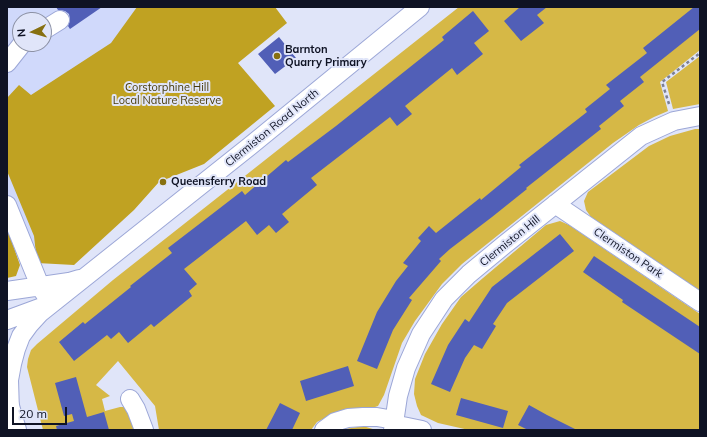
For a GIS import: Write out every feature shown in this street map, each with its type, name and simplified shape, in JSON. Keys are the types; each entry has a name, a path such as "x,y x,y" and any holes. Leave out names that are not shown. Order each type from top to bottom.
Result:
{"street":[{"name":"Clermiston Road North","path":"11,415 9,380 12,364 21,336 29,325 51,304 85,276 250,146 420,7"},
{"path":"52,25 60,20"},
{"path":"7,63 16,52"},
{"name":"Clermiston Hill","path":"393,425 406,368 421,334 444,299 469,274 641,136 674,121 700,116"},
{"name":"Clermiston Park","path":"555,204 700,302"},
{"path":"7,205 40,286 51,304"},
{"name":"Clermiston Road North","path":"7,291 69,282 85,276"},
{"name":"Clermiston Road North","path":"7,320 51,304"},
{"path":"130,399 136,409 144,430"},
{"path":"324,430 335,422 348,418 370,417 393,425 422,430"}],"path":[{"path":"671,110 662,82 700,53"}],"shaded area":[{"path":"7,7 157,7 50,242 7,255"},
{"path":"459,7 700,7 700,50 660,82 668,111 639,125 613,143 462,264 442,284 415,321 402,343 384,395 378,406 372,408 345,409 317,422 311,430 159,430 155,406 118,361 96,385 110,396 102,399 105,411 126,407 139,430 43,430 27,367 31,350 113,280"},
{"path":"700,56 700,104 673,109 666,82"},
{"path":"700,129 700,291 591,217 586,210 584,201 588,192 649,146 670,136"},
{"path":"560,221 569,225 700,314 700,430 469,430 438,423 421,415 414,394 415,379 425,354 442,324 461,297 546,225"},
{"path":"363,426 376,430 340,430"}],"green space":[{"name":"Corstorphine Hill Local Nature Reserve","path":"137,7 275,7 287,23 238,63 275,106 204,164 159,182 134,210 74,265 37,263 34,236 7,171 7,98 19,85 31,95 111,43"},
{"path":"7,228 20,265 16,276 7,278"}],"building":[{"path":"56,7 102,7 70,29 68,26 70,20 69,14 65,11 58,10"},
{"path":"520,7 547,7 537,15 544,23 521,41 504,21"},
{"path":"694,7 700,7 700,29 640,77 644,82 620,101 624,106 599,126 601,129 439,259 441,261 409,298 412,300 393,330 377,369 357,361 377,312 396,281 408,266 403,263 421,241 418,238 429,226 436,233 480,198 481,200 521,167 519,165 587,112 585,109 610,89 606,85 647,53 643,48"},
{"path":"473,11 489,31 474,43 483,54 457,75 452,68 405,106 412,114 397,126 390,117 311,178 317,185 282,214 289,222 276,233 269,225 257,235 246,221 184,269 197,284 189,291 192,296 154,327 151,324 128,343 119,332 111,339 107,335 74,361 59,342 83,322 85,324 172,253 168,248 242,191 245,195 286,160 288,162 336,126 444,40 442,37"},
{"name":"Barnton Quarry Primary","path":"279,37 296,58 275,74 258,54"},
{"path":"560,234 574,251 507,303 493,324 496,326 482,349 474,345 465,358 450,392 431,384 448,345 465,319 469,322 492,287"},
{"path":"594,256 700,327 700,354 622,302 623,300 583,272"},
{"path":"348,366 354,386 306,401 300,381"},
{"path":"76,377 87,417 104,412 109,430 57,430 56,426 74,421 72,414 64,416 55,383"},
{"path":"461,398 508,411 503,428 456,415"},
{"path":"280,403 300,413 292,430 266,430"},
{"path":"529,405 577,430 528,430 518,425"}],"place":[{"name":"Barnton Quarry Primary","path":"277,56"},
{"name":"Queensferry Road","path":"163,182"}]}
